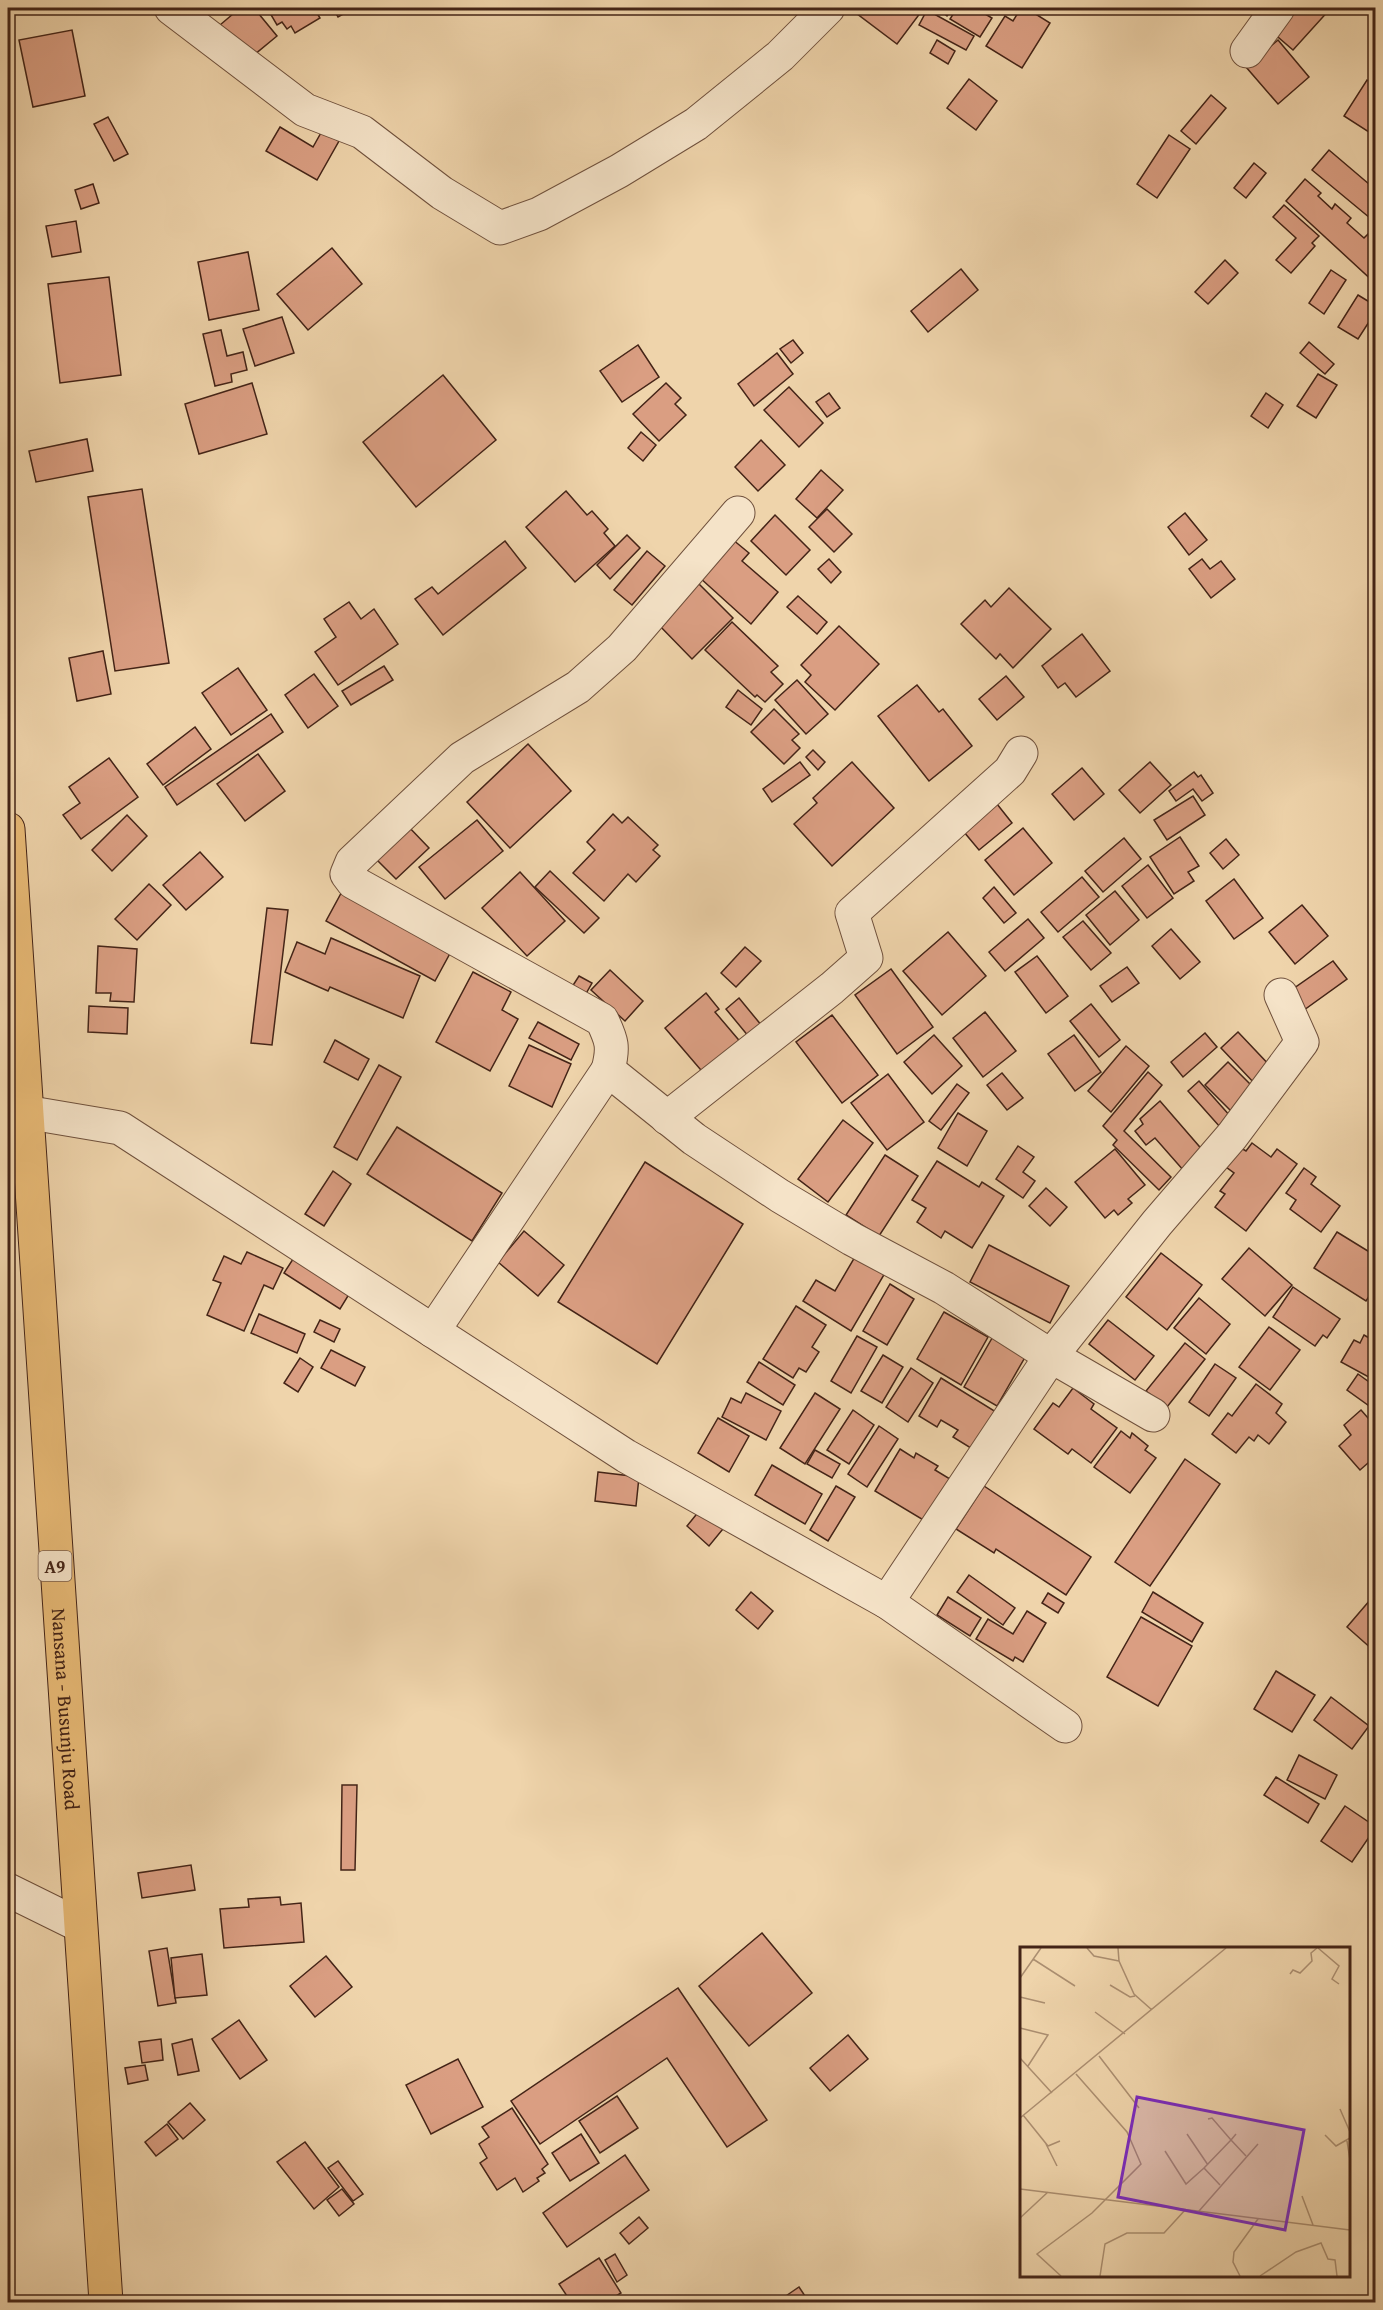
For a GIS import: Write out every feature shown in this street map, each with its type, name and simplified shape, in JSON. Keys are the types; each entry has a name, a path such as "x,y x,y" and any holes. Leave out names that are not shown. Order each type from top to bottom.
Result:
{"main road":[{"name":"Nansana - Busunju Road","path":"8,829 12,945 106,2302"}],"street":[{"path":"171,8 304,110 362,132 442,193 500,228 549,209 619,171 696,124 780,56 828,8"},
{"path":"1247,51 1278,8"},
{"path":"433,1331 608,1070 612,1053 611,1039 602,1020 353,882 347,874 352,862 462,758 578,687 622,648 738,513"},
{"path":"667,1118 832,988 866,958 852,913 1010,771 1021,753"},
{"path":"887,1602 1051,1356 1157,1224 1232,1136 1302,1042 1281,995"},
{"path":"608,1070 694,1139 780,1196 852,1239 944,1288 1051,1356 1153,1415"},
{"path":"25,1112 120,1128 626,1456 887,1602 1065,1726"},
{"path":"8,1890 79,1925"}],"building":[{"path":"240,8 254,8 277,36 248,60 220,25"},
{"path":"267,8 314,8 320,18 295,33 291,26 287,29 282,22 277,25"},
{"path":"333,8 354,8 338,17"},
{"path":"860,8 914,8 921,12 897,44 856,13"},
{"path":"944,8 953,8 947,16 941,11"},
{"path":"957,8 975,8 992,18 980,37 950,19"},
{"path":"986,8 999,8 996,13"},
{"path":"1021,8 1026,8 1050,23 1022,68 986,46 1005,16 1013,21"},
{"path":"1292,8 1331,8 1293,50 1271,31"},
{"path":"1367,8 1376,8 1376,16"},
{"path":"927,10 974,36 966,50 919,25"},
{"path":"72,30 85,96 33,107 19,40"},
{"path":"937,40 955,51 948,64 930,53"},
{"path":"1278,40 1309,77 1278,104 1246,67"},
{"path":"969,79 997,101 976,130 947,108"},
{"path":"1367,80 1376,86 1375,136 1344,116"},
{"path":"1211,95 1226,108 1196,144 1181,131"},
{"path":"108,117 128,154 114,161 94,124"},
{"path":"280,127 313,147 322,131 339,141 317,180 266,151"},
{"path":"1169,135 1190,149 1157,198 1137,184"},
{"path":"1329,150 1376,190 1376,223 1312,170"},
{"path":"1254,163 1266,173 1246,198 1234,188"},
{"path":"1305,179 1321,193 1318,196 1332,209 1335,204 1351,218 1347,223 1364,238 1368,234 1376,241 1376,284 1286,201"},
{"path":"93,184 99,203 81,209 75,190"},
{"path":"1284,205 1319,236 1312,243 1315,246 1291,273 1276,260 1296,238 1273,217"},
{"path":"76,221 81,252 52,257 46,226"},
{"path":"332,248 362,284 308,330 277,294"},
{"path":"248,252 259,310 209,320 198,262"},
{"path":"1225,260 1238,273 1208,304 1195,292"},
{"path":"961,269 978,290 928,332 911,311"},
{"path":"1331,270 1346,280 1324,314 1309,303"},
{"path":"109,277 121,375 60,383 48,284"},
{"path":"1358,295 1376,306 1376,311 1358,339 1338,327"},
{"path":"282,317 294,353 255,366 243,329"},
{"path":"221,330 227,356 243,352 247,370 231,374 232,382 215,386 203,334"},
{"path":"793,340 803,353 791,363 780,349"},
{"path":"1309,342 1334,364 1325,374 1300,353"},
{"path":"638,345 659,377 622,402 600,371"},
{"path":"777,353 793,374 754,406 738,384"},
{"path":"1318,374 1337,385 1316,418 1297,406"},
{"path":"443,375 496,440 416,507 363,442"},
{"path":"252,383 267,434 199,454 185,404"},
{"path":"666,383 681,398 675,404 686,415 659,441 633,414"},
{"path":"789,387 823,423 799,447 764,410"},
{"path":"829,393 840,408 827,417 816,402"},
{"path":"1266,393 1283,405 1268,428 1251,416"},
{"path":"641,432 656,445 643,461 628,448"},
{"path":"87,439 93,471 36,482 29,451"},
{"path":"761,440 785,465 758,491 735,467"},
{"path":"821,470 843,490 817,518 796,499"},
{"path":"142,489 169,663 115,671 88,497"},
{"path":"566,491 587,515 592,511 608,529 604,533 615,546 575,582 526,527"},
{"path":"827,509 852,534 834,552 809,527"},
{"path":"1185,513 1207,540 1189,555 1168,527"},
{"path":"775,515 810,550 786,575 751,541"},
{"path":"627,535 640,548 610,579 597,565"},
{"path":"732,539 749,553 742,561 778,592 751,624 699,577"},
{"path":"505,541 526,568 443,635 415,599 432,587 438,594"},
{"path":"647,551 665,566 632,605 614,590"},
{"path":"829,559 841,572 831,583 818,569"},
{"path":"1202,559 1210,569 1221,561 1235,579 1211,598 1189,569"},
{"path":"698,583 733,618 692,659 657,623"},
{"path":"1009,588 1051,629 1013,668 1000,654 996,659 961,624 985,600 991,607"},
{"path":"798,596 827,622 817,634 787,607"},
{"path":"349,602 361,619 374,609 398,644 338,685 315,652 336,637 324,619"},
{"path":"732,622 778,666 771,672 783,684 765,702 757,695 755,697 705,650"},
{"path":"839,626 879,664 835,710 805,682 811,675 801,665"},
{"path":"1082,634 1110,671 1076,697 1065,683 1058,688 1042,666"},
{"path":"103,651 111,694 77,701 69,658"},
{"path":"384,666 393,680 351,705 342,691"},
{"path":"238,668 267,710 231,735 202,693"},
{"path":"314,674 338,706 308,728 285,695"},
{"path":"1006,676 1024,697 997,720 979,699"},
{"path":"797,680 828,714 806,734 775,700"},
{"path":"917,685 939,712 943,709 972,746 929,781 878,716"},
{"path":"738,690 762,709 751,725 726,707"},
{"path":"774,709 799,734 792,740 800,748 784,764 751,732"},
{"path":"271,714 283,732 177,805 165,787"},
{"path":"195,727 211,749 163,785 147,764"},
{"path":"528,744 571,791 510,848 467,802"},
{"path":"813,750 825,762 818,770 806,757"},
{"path":"258,754 285,791 245,821 217,784"},
{"path":"109,758 138,797 81,839 63,815 80,803 69,787"},
{"path":"800,762 810,775 772,802 763,789"},
{"path":"852,762 894,808 832,866 794,824 817,803 813,798"},
{"path":"1150,762 1171,785 1140,813 1119,790"},
{"path":"1082,768 1104,794 1074,820 1052,794"},
{"path":"1194,772 1198,777 1201,775 1213,793 1202,801 1193,789 1176,801 1169,791"},
{"path":"1193,796 1205,815 1167,840 1154,820"},
{"path":"997,804 1012,823 979,850 964,832"},
{"path":"613,814 622,823 628,817 658,845 653,850 660,856 636,882 628,874 604,901 573,873 595,850 587,842"},
{"path":"127,815 147,836 112,871 92,850"},
{"path":"477,820 503,851 445,899 419,867"},
{"path":"406,824 429,848 396,879 373,856"},
{"path":"1023,828 1052,863 1014,895 985,860"},
{"path":"1180,837 1199,866 1188,872 1194,881 1174,894 1150,857"},
{"path":"1124,838 1141,859 1103,892 1085,871"},
{"path":"1226,839 1239,855 1223,869 1210,853"},
{"path":"200,852 223,877 186,910 163,885"},
{"path":"1148,865 1173,898 1147,918 1122,886"},
{"path":"550,871 599,918 584,933 535,887"},
{"path":"520,872 565,921 527,956 482,908"},
{"path":"1082,877 1099,897 1058,932 1041,912"},
{"path":"1234,879 1263,918 1234,939 1206,901"},
{"path":"149,884 171,905 137,940 115,919"},
{"path":"345,886 454,946 435,981 326,921"},
{"path":"994,887 1016,913 1004,923 983,898"},
{"path":"1115,891 1139,920 1110,945 1086,915"},
{"path":"1302,905 1328,936 1295,964 1269,932"},
{"path":"267,908 288,910 272,1045 251,1043"},
{"path":"1028,919 1044,938 1005,971 989,952"},
{"path":"1083,921 1111,953 1091,970 1063,937"},
{"path":"1171,929 1200,962 1180,979 1152,946"},
{"path":"948,932 986,976 942,1015 903,971"},
{"path":"331,938 420,976 403,1018 330,987 328,991 285,972 297,942 325,954"},
{"path":"98,946 137,949 134,1002 110,1001 111,993 96,993"},
{"path":"745,947 761,961 736,987 721,973"},
{"path":"1037,956 1068,996 1046,1013 1015,972"},
{"path":"1333,961 1347,979 1304,1010 1290,991"},
{"path":"1127,967 1139,983 1112,1002 1100,986"},
{"path":"891,969 933,1027 897,1054 855,995"},
{"path":"610,970 643,1001 625,1021 591,990"},
{"path":"473,972 511,992 502,1010 518,1019 490,1071 436,1042"},
{"path":"579,976 592,983 584,997 570,990"},
{"path":"706,993 719,1009 715,1012 743,1045 706,1076 665,1028"},
{"path":"739,998 762,1026 749,1037 726,1009"},
{"path":"1091,1004 1120,1040 1099,1057 1070,1021"},
{"path":"89,1006 128,1008 127,1034 88,1032"},
{"path":"985,1012 1016,1051 983,1077 953,1038"},
{"path":"832,1015 878,1075 842,1103 796,1042"},
{"path":"538,1022 579,1044 571,1060 529,1038"},
{"path":"1238,1032 1273,1069 1256,1085 1221,1048"},
{"path":"1205,1033 1217,1047 1183,1077 1171,1062"},
{"path":"934,1035 962,1066 932,1094 904,1062"},
{"path":"1074,1035 1101,1072 1075,1091 1048,1054"},
{"path":"335,1040 369,1059 358,1080 324,1062"},
{"path":"529,1045 571,1064 552,1107 509,1086"},
{"path":"1126,1046 1149,1066 1111,1112 1088,1091"},
{"path":"1228,1062 1258,1092 1235,1115 1205,1085"},
{"path":"379,1065 401,1077 357,1160 334,1147"},
{"path":"1148,1072 1162,1085 1124,1131 1171,1177 1159,1190 1113,1145 1117,1140 1103,1126"},
{"path":"1002,1073 1023,1098 1007,1110 987,1085"},
{"path":"888,1074 924,1122 887,1150 851,1103"},
{"path":"1199,1081 1231,1117 1220,1127 1188,1091"},
{"path":"957,1084 969,1093 941,1130 929,1121"},
{"path":"1160,1101 1205,1153 1184,1171 1155,1138 1146,1145 1135,1131 1143,1124 1140,1119"},
{"path":"958,1113 987,1131 967,1166 938,1148"},
{"path":"843,1120 873,1143 828,1202 798,1179"},
{"path":"397,1127 502,1193 472,1241 367,1174"},
{"path":"1252,1143 1271,1157 1277,1149 1297,1164 1246,1231 1215,1207 1225,1194 1220,1191 1234,1173 1226,1167 1241,1148 1246,1151"},
{"path":"1018,1146 1034,1157 1023,1172 1035,1181 1023,1198 996,1179"},
{"path":"1115,1149 1145,1185 1128,1199 1132,1203 1118,1215 1114,1210 1105,1218 1075,1182"},
{"path":"885,1155 918,1176 879,1236 846,1215"},
{"path":"937,1161 979,1187 982,1182 1004,1196 972,1248 945,1231 941,1238 917,1222 926,1208 912,1200"},
{"path":"645,1162 743,1224 657,1364 558,1302"},
{"path":"1304,1168 1316,1177 1311,1184 1340,1206 1321,1232 1290,1209 1296,1200 1286,1193"},
{"path":"333,1171 351,1184 324,1226 305,1214"},
{"path":"1046,1188 1067,1207 1050,1226 1029,1206"},
{"path":"524,1231 564,1265 538,1296 498,1262"},
{"path":"1337,1232 1376,1256 1376,1286 1366,1301 1314,1268"},
{"path":"989,1245 1069,1286 1050,1323 970,1282"},
{"path":"1249,1248 1292,1285 1265,1316 1222,1279"},
{"path":"247,1252 283,1268 273,1289 264,1285 244,1331 207,1315 221,1283 213,1280 224,1256 241,1264"},
{"path":"1161,1253 1202,1285 1167,1330 1126,1297"},
{"path":"856,1255 885,1273 851,1331 803,1301 816,1280 835,1291"},
{"path":"295,1256 351,1291 340,1309 284,1273"},
{"path":"890,1284 914,1299 887,1345 863,1331"},
{"path":"1293,1287 1340,1319 1327,1338 1323,1335 1315,1346 1273,1317"},
{"path":"1199,1298 1230,1324 1206,1354 1174,1328"},
{"path":"796,1306 826,1325 812,1347 819,1352 806,1372 799,1368 793,1378 763,1359"},
{"path":"944,1312 988,1337 961,1385 917,1359"},
{"path":"259,1314 305,1334 297,1353 251,1333"},
{"path":"320,1320 340,1329 334,1342 314,1332"},
{"path":"1108,1320 1154,1356 1135,1380 1089,1344"},
{"path":"1269,1327 1300,1350 1270,1390 1239,1367"},
{"path":"995,1333 1028,1352 997,1406 964,1387"},
{"path":"1364,1335 1376,1342 1376,1381 1341,1362 1354,1340 1360,1343"},
{"path":"857,1336 877,1347 851,1393 831,1381"},
{"path":"1185,1343 1205,1359 1167,1407 1146,1391"},
{"path":"331,1350 365,1367 355,1386 321,1368"},
{"path":"883,1355 903,1367 882,1403 861,1391"},
{"path":"300,1358 313,1367 298,1392 284,1383"},
{"path":"759,1362 795,1385 783,1405 747,1382"},
{"path":"1215,1364 1236,1378 1209,1416 1189,1402"},
{"path":"911,1368 933,1383 908,1422 886,1407"},
{"path":"1358,1374 1376,1387 1376,1403 1372,1408 1347,1390"},
{"path":"941,1378 996,1412 974,1450 953,1437 958,1430 941,1420 937,1427 919,1416"},
{"path":"1256,1384 1282,1404 1276,1413 1286,1422 1269,1444 1258,1435 1254,1441 1249,1437 1236,1453 1212,1434 1228,1413 1232,1416"},
{"path":"1073,1388 1094,1404 1091,1409 1117,1428 1091,1463 1072,1449 1068,1454 1034,1429 1053,1403 1059,1407"},
{"path":"746,1393 781,1411 766,1440 722,1417 731,1398 741,1403"},
{"path":"815,1393 840,1409 805,1464 780,1448"},
{"path":"853,1410 874,1425 849,1464 827,1450"},
{"path":"1361,1410 1368,1418 1376,1411 1376,1456 1360,1470 1339,1446 1351,1435 1344,1425"},
{"path":"718,1418 749,1436 729,1472 698,1453"},
{"path":"879,1426 898,1439 867,1487 848,1474"},
{"path":"1121,1431 1130,1438 1132,1433 1148,1446 1145,1450 1156,1458 1130,1493 1094,1467"},
{"path":"900,1449 914,1458 916,1453 938,1466 935,1470 950,1479 925,1521 875,1491"},
{"path":"815,1450 840,1464 832,1478 807,1464"},
{"path":"1185,1459 1220,1484 1150,1586 1115,1562"},
{"path":"772,1465 822,1494 805,1524 755,1495"},
{"path":"598,1472 639,1477 636,1506 595,1501"},
{"path":"836,1486 855,1497 828,1541 810,1530"},
{"path":"984,1486 1091,1557 1066,1595 996,1549 994,1553 956,1529"},
{"path":"704,1505 727,1524 709,1546 687,1526"},
{"path":"969,1575 1015,1608 1003,1625 957,1592"},
{"path":"751,1592 773,1611 758,1629 736,1610"},
{"path":"1153,1592 1203,1623 1192,1642 1142,1612"},
{"path":"1048,1593 1064,1603 1058,1613 1042,1603"},
{"path":"1376,1593 1376,1647 1373,1650 1347,1627"},
{"path":"948,1597 981,1618 970,1636 937,1615"},
{"path":"1027,1611 1046,1623 1023,1662 1015,1657 1013,1661 976,1639 988,1619 1013,1634"},
{"path":"1141,1617 1192,1646 1158,1706 1107,1677"},
{"path":"1276,1671 1315,1695 1292,1732 1254,1709"},
{"path":"1331,1697 1369,1726 1352,1749 1314,1720"},
{"path":"1299,1755 1337,1775 1325,1799 1287,1780"},
{"path":"1276,1777 1319,1804 1308,1823 1264,1795"},
{"path":"342,1785 357,1785 355,1870 341,1870"},
{"path":"1345,1806 1376,1827 1352,1862 1321,1841"},
{"path":"191,1865 195,1890 142,1898 138,1873"},
{"path":"280,1897 281,1905 301,1903 304,1942 224,1948 220,1909 249,1907 248,1899"},
{"path":"762,1933 812,1993 749,2046 699,1986"},
{"path":"167,1948 176,2003 158,2006 149,1951"},
{"path":"202,1954 207,1995 175,1998 171,1958"},
{"path":"326,1956 352,1987 315,2017 290,1986"},
{"path":"678,1988 767,2120 727,2147 667,2058 540,2144 511,2101"},
{"path":"239,2020 267,2060 240,2079 212,2039"},
{"path":"848,2035 868,2059 830,2091 810,2068"},
{"path":"161,2039 163,2060 142,2063 139,2042"},
{"path":"192,2039 199,2071 178,2075 172,2044"},
{"path":"458,2059 483,2107 431,2134 406,2085"},
{"path":"145,2065 148,2080 128,2084 125,2068"},
{"path":"617,2096 638,2128 600,2153 579,2121"},
{"path":"190,2103 205,2120 183,2139 168,2122"},
{"path":"512,2108 548,2164 542,2169 545,2173 537,2178 539,2181 523,2192 515,2178 497,2190 480,2163 487,2158 479,2144 489,2137 482,2127"},
{"path":"167,2124 178,2139 156,2156 145,2142"},
{"path":"581,2134 599,2163 570,2181 552,2153"},
{"path":"8,2135 13,2146 8,2149"},
{"path":"305,2142 339,2187 314,2209 277,2162"},
{"path":"625,2155 649,2190 567,2247 543,2213"},
{"path":"338,2161 363,2194 353,2201 328,2168"},
{"path":"342,2189 354,2204 339,2216 327,2200"},
{"path":"639,2217 648,2228 629,2244 620,2233"},
{"path":"615,2254 627,2275 617,2282 605,2260"},
{"path":"599,2258 621,2293 606,2302 571,2302 559,2284"},
{"path":"799,2287 809,2302 782,2302 780,2300"}]}
